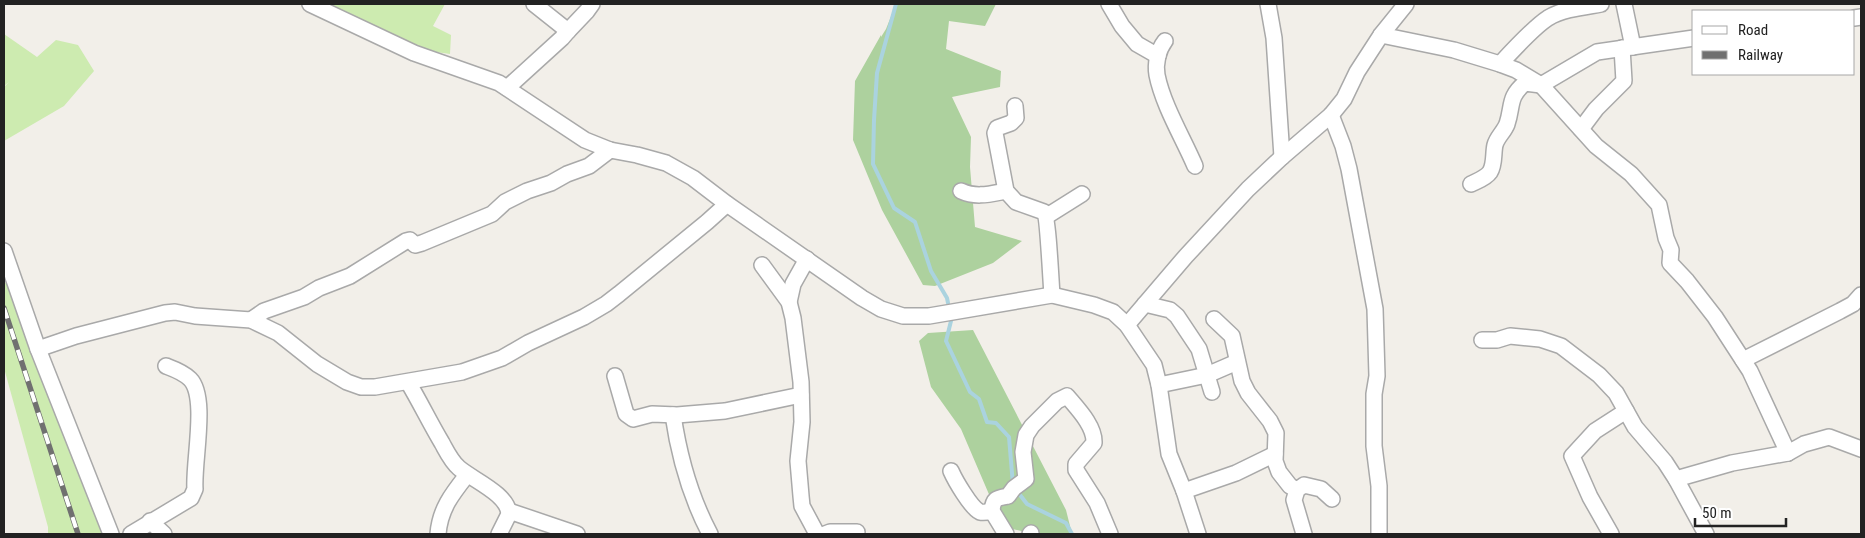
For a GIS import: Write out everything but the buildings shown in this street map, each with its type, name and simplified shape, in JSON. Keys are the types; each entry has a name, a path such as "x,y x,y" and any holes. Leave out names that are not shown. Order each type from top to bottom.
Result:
{"street":[{"path":"310,4 414,53 484,77 507,88 585,140 610,150 666,163 694,178 727,204 862,298 881,309 903,316 929,316 1052,295 1113,312 1127,325 1154,365 1159,385 1169,454 1198,534"},
{"path":"534,4 568,31"},
{"path":"507,88 562,38 592,4"},
{"path":"1109,4 1133,40 1158,56"},
{"path":"1268,4 1274,38 1282,157"},
{"path":"1127,325 1248,189 1331,115 1344,99 1357,72 1381,35 1406,4"},
{"path":"1500,64 1548,18 1578,8 1601,4"},
{"path":"1581,129 1596,109 1624,81 1628,48 1624,4"},
{"path":"1381,35 1454,50 1516,70 1541,85 1596,146 1631,174 1659,205 1666,238 1671,250 1670,262 1715,317 1743,360 1788,454"},
{"path":"1470,184 1486,176 1491,171 1496,140 1506,127 1515,92 1525,83 1541,85 1597,52 1667,40 1692,38"},
{"path":"1165,41 1158,56 1157,75 1164,97 1195,166"},
{"path":"1015,106 1016,118 1011,123 997,128 995,133 1006,191 1016,202 1044,212 1047,216 1052,295"},
{"path":"1331,115 1343,146 1349,169 1375,309 1378,376 1374,394 1374,446 1379,486 1379,534"},
{"path":"251,320 264,310 304,297 319,288 350,276 406,241 410,240 415,245 422,244 455,228 492,214 505,202 589,166 610,150"},
{"path":"961,191 970,195 981,196 1006,191"},
{"path":"1047,216 1082,194"},
{"path":"38,349 76,336 165,312 175,312 195,316 251,320 278,333 317,364 347,382 361,387 375,387 462,372 502,358 606,304 686,240 727,204"},
{"path":"4,251 38,349 111,534"},
{"path":"807,258 793,284 789,302 800,365 802,422 798,461 801,501 804,511 817,534"},
{"path":"762,265 789,302"},
{"path":"1743,360 1853,304 1861,295"},
{"path":"1145,304 1170,310 1177,316 1198,349 1212,392"},
{"path":"1214,319 1232,336 1242,381 1248,393 1270,421 1276,432 1275,461 1284,480 1296,490"},
{"path":"1482,340 1497,340 1510,336 1540,339 1561,346 1599,376 1616,393 1635,427 1665,462 1706,534"},
{"path":"1159,385 1207,376 1237,362"},
{"path":"131,534 191,498 195,489 198,396 190,378 166,366"},
{"path":"616,376 623,408 628,417 635,419 652,414 673,416 725,412 801,395"},
{"path":"408,382 450,459 467,475 500,496 509,511 577,534"},
{"path":"1006,534 992,511 996,498 1008,496 1014,488 1026,479 1022,452 1026,435 1032,426 1057,401 1067,396 1086,421 1095,439 1094,443 1076,464 1076,470 1097,502 1110,534"},
{"path":"1611,534 1590,497 1572,456 1595,431 1626,411"},
{"path":"673,416 677,441 692,491 710,534"},
{"path":"1676,479 1732,463 1788,454 1804,444 1829,437 1861,449"},
{"path":"1184,491 1236,473 1275,454"},
{"path":"951,471 957,484 976,509 983,512 992,511"},
{"path":"438,534 441,515 446,504 467,475"},
{"path":"1304,534 1294,500 1296,490 1304,485 1322,489 1332,499"},
{"path":"499,534 509,511"},
{"path":"150,521 164,534"},
{"path":"825,534 830,532 857,532"}],"green space":[{"path":"325,4 445,4 433,26 451,35 450,54 429,51"},
{"path":"896,4 996,4 985,26 949,21 946,49 1001,71 1000,87 952,97 971,137 970,167 975,227 1022,241 993,263 935,286 923,285 882,210 853,140 855,81 886,29"},
{"path":"4,34 37,57 56,40 78,45 94,71 64,106 4,141 4,87 9,82 4,86"},
{"path":"4,282 25,296 111,534 48,534 48,527 4,368"},
{"path":"973,330 1066,510 1072,534 1035,534 1003,527 961,429 931,387 919,341 928,333"}],"waterway":[{"path":"896,4 877,73 873,164 894,208 915,222 931,271 948,303"},
{"path":"950,315 951,321 946,341 970,392 979,399 987,422 996,423 1009,437 1013,485"},
{"path":"1017,491 1027,504 1066,523 1072,534"}],"railway":[{"path":"4,308 78,534"}]}
